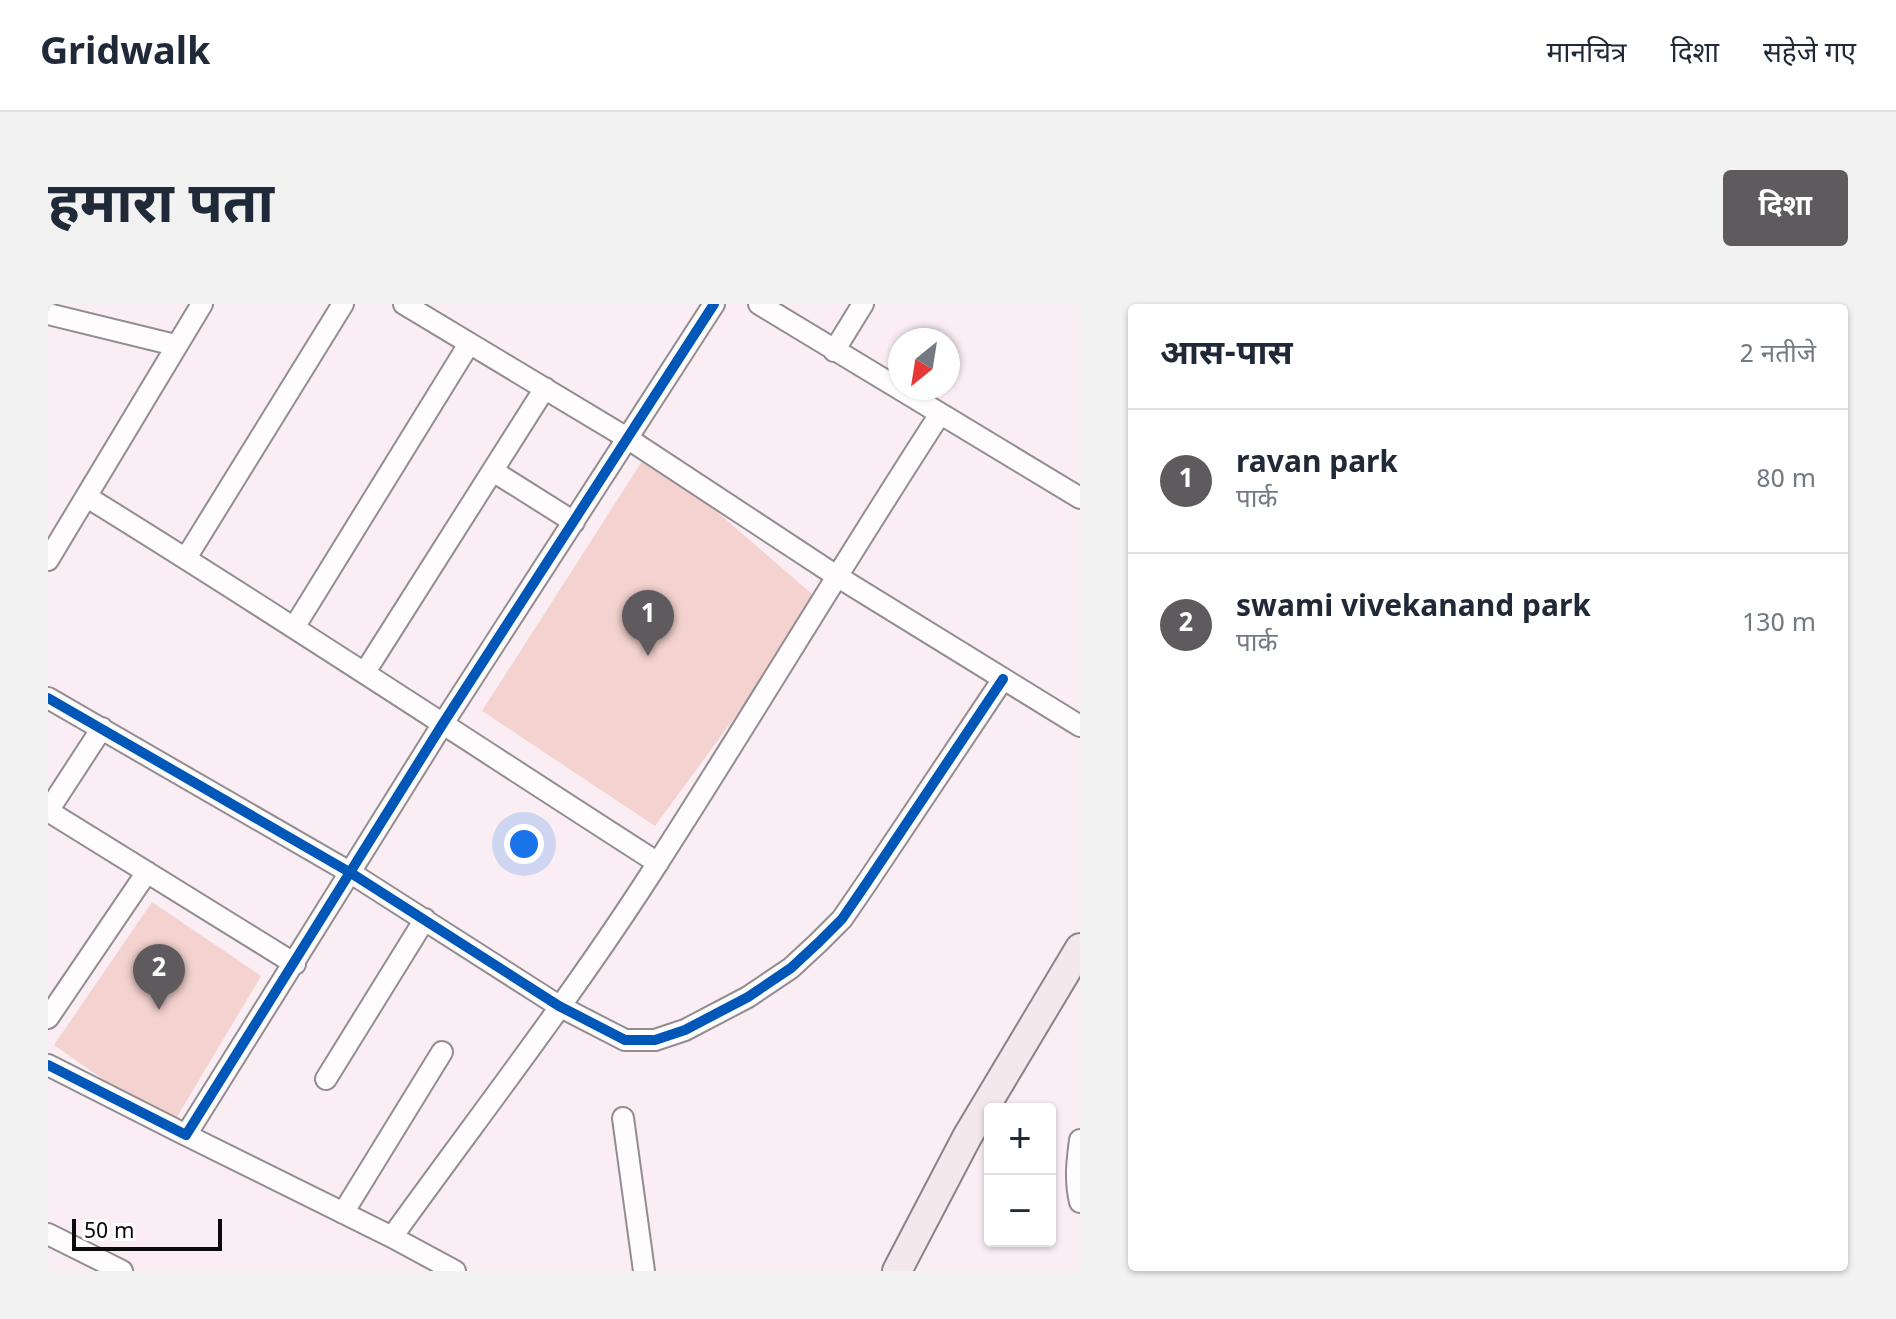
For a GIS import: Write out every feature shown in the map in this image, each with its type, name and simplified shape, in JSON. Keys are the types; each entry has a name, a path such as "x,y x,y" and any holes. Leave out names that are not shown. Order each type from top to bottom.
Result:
{"street":[{"path":"48,560 202,304"},
{"path":"186,558 343,304"},
{"path":"404,304 627,438 835,575 1080,726"},
{"path":"186,1135 442,725 714,304"},
{"path":"759,304 1080,498"},
{"path":"834,351 863,304"},
{"path":"48,314 175,345"},
{"path":"295,626 469,344"},
{"path":"365,672 545,388"},
{"path":"392,1237 658,863 835,575 940,414"},
{"path":"493,471 574,522"},
{"path":"87,497 295,626 442,725 658,863"},
{"path":"48,698 351,873 559,1006 625,1040 655,1040 685,1030 748,997 791,968 842,919 1003,679"},
{"path":"102,728 48,811 295,964"},
{"path":"48,1018 147,872"},
{"path":"326,1079 425,919"},
{"path":"897,1271 967,1137 1080,948"},
{"path":"343,1213 442,1052"},
{"path":"48,1065 455,1271"},
{"path":"623,1118 644,1271"},
{"path":"1080,1140 1076,1188 1080,1202"},
{"path":"48,1234 122,1271"}],"shaded area":[{"path":"648,452 820,601 655,826 482,711"},
{"path":"152,902 261,976 171,1127 54,1045"}],"cycle path":[{"path":"48,1065 186,1135 442,725 714,304"},
{"path":"48,698 351,873 559,1006 625,1040 655,1040 685,1030 748,997 791,968 842,919 1003,679"}],"place":[{"name":"ravan park","path":"648,656"},
{"name":"swami vivekanand park","path":"159,1010"}]}
